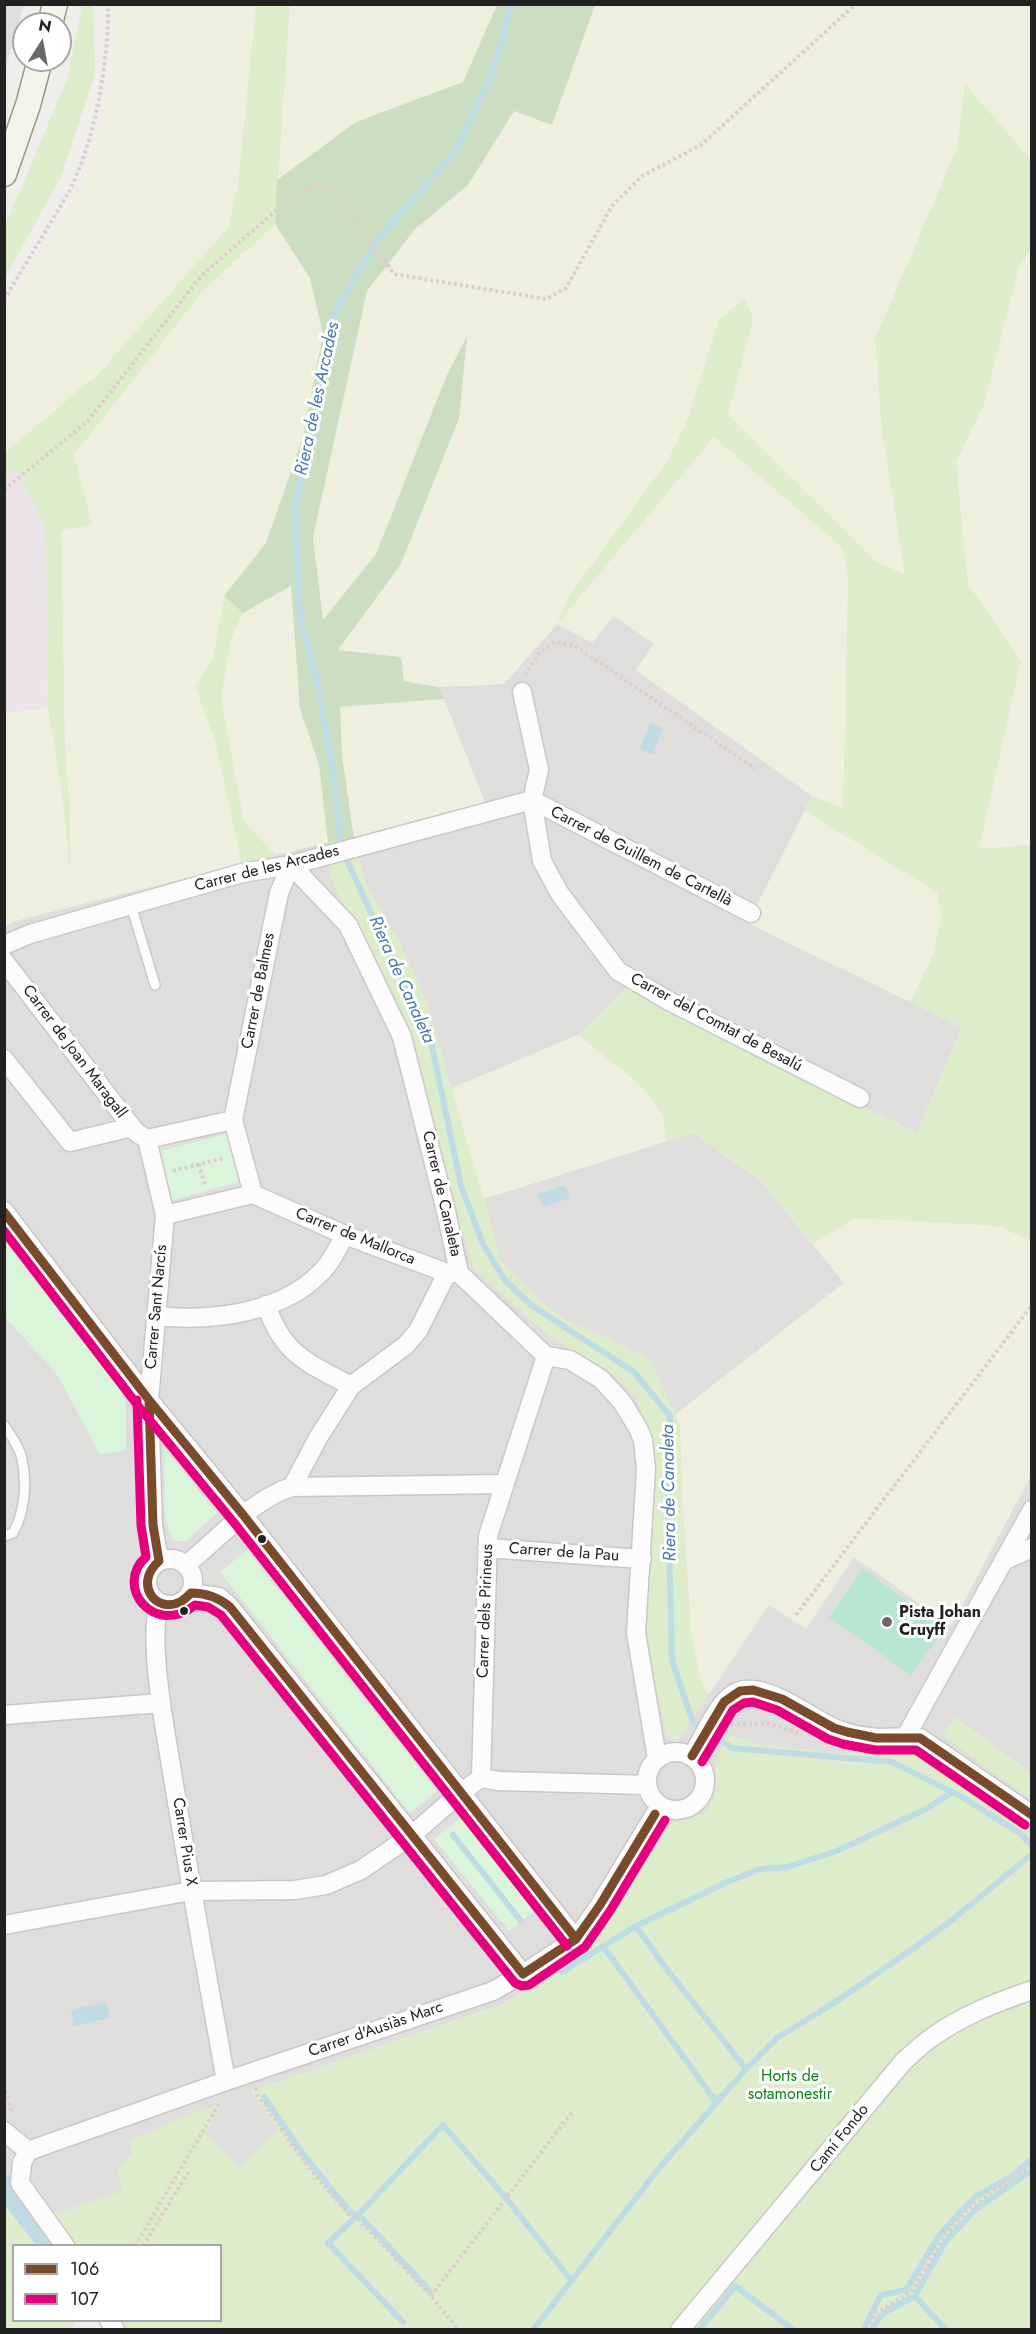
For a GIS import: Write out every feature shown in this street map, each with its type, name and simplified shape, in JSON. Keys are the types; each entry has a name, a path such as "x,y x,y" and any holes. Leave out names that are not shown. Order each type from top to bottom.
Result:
{"main road":[{"path":"4,174 37,72"}],"street":[{"path":"522,692 539,770 532,800"},
{"name":"Carrer de les Arcades","path":"4,945 30,934 242,873 291,865 532,800"},
{"name":"Carrer de Guillem de Cartellà","path":"532,800 751,914"},
{"name":"Carrer del Comtat de Besalú","path":"532,800 542,861 560,894 618,970 669,1001 860,1098"},
{"name":"Carrer de Balmes","path":"233,1120 279,893 291,865"},
{"name":"Carrer de Canaleta","path":"291,865 348,925 402,1037 453,1273 546,1356"},
{"name":"Carrer de Joan Maragall","path":"4,961 137,1134 147,1139"},
{"path":"4,1059 70,1142 132,1127"},
{"path":"147,1139 233,1120 253,1194 165,1215"},
{"name":"Carrer Sant Narcís","path":"147,1139 165,1215 149,1400"},
{"name":"Carrer de Mallorca","path":"253,1194 345,1235 453,1273"},
{"path":"4,1211 149,1400 244,1516 576,1939"},
{"path":"156,1316 184,1318 220,1316 266,1305 291,1295 313,1279 329,1263 345,1235"},
{"path":"292,1487 318,1438 351,1386 406,1345 418,1331 453,1273"},
{"path":"266,1305 274,1327 286,1345 309,1363 351,1386"},
{"path":"546,1356 570,1360 601,1379 622,1402 643,1440 646,1469 636,1633 657,1758"},
{"name":"Carrer dels Pirineus","path":"481,1779 488,1536 546,1356"},
{"path":"149,1400 153,1525 159,1562"},
{"path":"186,1565 273,1494 292,1487 504,1484"},
{"path":"906,1736 1032,1510"},
{"name":"Carrer de la Pau","path":"487,1548 642,1559"},
{"path":"1003,1562 1032,1548"},
{"path":"172,1558 186,1565 192,1575 193,1584 185,1600 167,1605 151,1596 146,1579 149,1570 159,1562 172,1558"},
{"path":"190,1593 219,1597 230,1607 523,1974"},
{"name":"Carrer Pius X","path":"160,1603 156,1612 155,1627 161,1703 191,1891 226,2081"},
{"path":"692,1756 729,1697 741,1690 759,1690 835,1728 870,1738 906,1736 920,1738 1032,1815"},
{"path":"4,1715 161,1703"},
{"path":"4,1925 191,1891 295,1890 326,1885 361,1870 412,1835 460,1793 481,1779 652,1800 673,1810 690,1807 702,1795 705,1778 703,1770 692,1756 675,1752 665,1753 657,1758 649,1770 652,1800"},
{"name":"Carrer d'Ausiàs Marc","path":"28,2151 251,2072 493,1991 576,1939 600,1905 652,1800"},
{"name":"Camí Fondo","path":"680,2330 903,2062 930,2038 956,2022 1000,2001 1032,1990"},
{"path":"4,2131 28,2151"},
{"path":"4,2145 28,2151"},
{"path":"28,2151 22,2163 20,2183 64,2244"}],"lane":[{"path":"131,905 155,985"},
{"path":"4,1425 22,1457 24,1490 19,1522 13,1533 4,1536"}],"path":[{"path":"4,300 69,191 82,157 97,105 105,59 108,4"},
{"path":"4,490 88,421 201,276 273,213 317,182 334,192 394,274 546,299 566,288 612,206 642,176 701,145 856,4"},
{"path":"522,692 521,680 540,652 556,642 575,646 756,769"},
{"path":"156,1176 242,1153"},
{"path":"796,1615 1032,1305"},
{"path":"251,2072 257,2094 304,2162 351,2217 358,2219 431,2296 459,2330"},
{"path":"136,2244 228,2090 226,2081"},
{"path":"431,2296 573,2111"},
{"path":"868,2330 876,2313 911,2292 942,2240 966,2211 1032,2164"},
{"path":"144,2244 189,2171"}],"shaded area":[{"path":"4,5 24,5 22,12 12,12 12,46 5,70"},
{"path":"16,468 46,530 48,708 5,714 4,476"},
{"path":"614,616 655,644 636,670 812,796 748,923 962,1027 917,1133 660,1009 628,986 578,1035 450,1089 427,1095 455,1208 693,1133 761,1181 844,1283 648,1436 651,1445 654,1509 676,1742 769,1605 806,1629 854,1556 951,1625 1031,1475 1031,1836 1012,1816 913,1749 834,1754 759,1745 729,1735 717,1773 715,1796 706,1813 669,1825 586,1952 503,2004 252,2091 279,2130 239,2169 205,2134 220,2105 132,2153 124,2191 41,2219 5,2178 5,927 14,921 328,842 354,839 484,802 438,687 504,684 557,624"},
{"path":"769,1605 806,1629 802,1634 911,1704 902,1718 881,1719 849,1710 795,1680 760,1669 722,1676"}],"green space":[{"path":"82,5 93,5 95,74 61,177 5,278 5,226 68,72 72,72 72,54"},
{"path":"115,5 256,5 238,185 228,228 100,372 5,454 5,313 30,268 82,189 114,74"},
{"path":"256,5 290,5 275,224 203,291 74,455 92,525 61,530 70,872 64,808 48,708 46,530 16,469 5,476 4,454 100,372 228,228 238,185"},
{"path":"290,5 497,5 463,82 356,122 277,180"},
{"path":"497,5 595,5 552,125 514,111 468,185 415,229 367,291 313,537 323,620 376,554 446,377 467,336 459,418 401,564 338,650 401,657 404,681 438,687 444,699 340,707 342,755 354,839 328,842 319,765 300,709 291,586 243,613 224,596 266,543 303,437 323,334 310,278 275,224 277,180 356,122 463,82"},
{"path":"595,5 1031,5 1031,160 966,85 957,148 875,339 882,434 905,575 876,562 728,415 753,319 688,418 668,460 569,596 559,621 715,437 842,547 848,580 843,808 812,796 636,670 654,644 614,616 592,643 557,624 504,684 438,687 404,681 401,657 337,651 401,564 459,418 446,377 376,554 323,621 313,537 367,291 415,229 468,185 514,111 552,125"},
{"path":"965,84 1031,160 1031,249 1019,267 984,405 956,462 968,584 1021,661 979,849 1031,845 1031,1241 998,1226 855,1218 813,1244 761,1181 693,1133 666,1141 663,1115 638,1083 578,1035 628,986 660,1009 917,1133 962,1028 910,1002 933,955 941,917 937,892 805,811 812,796 843,808 848,580 842,547 714,437 557,624 569,596 668,460 688,418 719,319 745,299 753,319 728,415 876,562 905,574 882,433 875,339 957,148"},
{"path":"275,224 310,278 323,334 303,437 266,543 224,596 213,659 195,687 215,741 242,864 14,921 5,927 4,714 48,708 64,808 69,863 70,814 65,741 61,529 92,524 74,455 203,291"},
{"path":"1031,249 1031,845 979,850 1021,662 968,584 956,462 984,405 1019,267"},
{"path":"291,586 300,709 319,765 328,842 275,855 244,821 221,699 231,639 243,613"},
{"path":"224,596 243,613 231,639 221,699 244,821 275,855 242,864 215,741 195,687 213,659"},
{"path":"444,699 485,802 354,839 342,755 340,707"},
{"path":"805,811 937,892 941,917 933,955 910,1002 748,923"},
{"path":"354,839 367,886 399,940 426,1000 502,1262 539,1299 566,1320 651,1360 680,1426 692,1642 703,1686 709,1694 676,1742 667,1737 644,1633 654,1509 651,1445 637,1399 609,1371 554,1340 474,1270 455,1208 425,1090 404,1025 331,879 328,842"},
{"path":"578,1035 638,1083 663,1115 666,1141 483,1199 450,1089"},
{"path":"226,1134 239,1182 170,1201 157,1152"},
{"path":"855,1218 998,1226 1031,1241 1031,1475 951,1626 854,1557 806,1629 769,1605 709,1694 703,1686 692,1642 680,1426 676,1414 844,1283 813,1244"},
{"path":"5,1242 118,1386 126,1403 126,1450 100,1455 58,1376 5,1317"},
{"path":"164,1448 217,1513 186,1541 173,1541 165,1518"},
{"path":"247,1550 437,1791 410,1813 220,1572"},
{"name":"Pista Johan Cruyff","path":"863,1569 945,1628 911,1675 829,1617"},
{"path":"955,1717 1031,1772 1031,1800 942,1735"},
{"name":"Horts de sotamonestir","path":"729,1735 759,1745 834,1754 912,1749 1013,1816 1031,1836 1031,2329 123,2329 118,2322 222,2322 222,2244 12,2244 12,2322 75,2322 73,2329 5,2329 4,2178 41,2219 123,2191 117,2171 132,2154 130,2141 187,2115 221,2104 205,2134 239,2169 279,2130 251,2091 503,2004 556,1973 590,1948 669,1825 706,1813 717,1783 713,1764"},
{"path":"461,1817 536,1909 509,1931 434,1839"}],"water":[{"path":"650,723 663,728 653,754 640,749"},
{"path":"565,1185 570,1198 543,1207 538,1194"},
{"path":"106,2002 110,2018 74,2026 71,2010"}],"waterway":[{"name":"Riera de les Arcades","path":"341,840 331,757 316,677 300,619 295,508 316,405 336,310 377,240 454,153 492,74 512,4"},
{"name":"Riera de Canaleta","path":"345,856 432,1046 461,1186 483,1244 504,1279 531,1305 634,1372 670,1416 668,1501 672,1661 693,1722 732,1748 892,1762 962,1797 1021,1834 1032,1847"},
{"path":"562,1972 636,1926 727,1882 760,1869 787,1867 837,1851 928,1808 952,1792"},
{"path":"453,1835 521,1921"},
{"path":"533,2330 660,2167 746,2069 777,2038 834,2003 914,1948 1032,1854"},
{"path":"636,1926 665,1967 746,2069"},
{"path":"603,1946 717,2103"},
{"path":"264,2097 303,2154 349,2211 363,2219 430,2291"},
{"path":"403,2322 328,2243 358,2215 443,2125 506,2198 571,2280"},
{"path":"863,2330 881,2295 906,2290 938,2237 975,2197 1012,2176 1032,2159"},
{"path":"872,2330 879,2318 887,2311 915,2296 945,2242 976,2209 1032,2170"},
{"path":"4,2186 49,2244"},
{"path":"699,2330 735,2286 794,2330"},
{"path":"915,2296 946,2330"}],"transit line":[{"name":"106","path":"4,1212 149,1400 244,1516 576,1939"},
{"name":"107","path":"4,1231 139,1407 235,1524 567,1946"},
{"name":"107","path":"137,1400 141,1525 146,1557 137,1569 134,1581 136,1594 153,1612 166,1616 180,1614 195,1605 208,1607 221,1615 515,1983 522,1986 529,1985 585,1947 610,1911 665,1820"},
{"name":"106","path":"149,1400 153,1525 159,1561 151,1570 148,1579 151,1595 163,1604 171,1605 191,1593 202,1594 212,1596 230,1607 523,1974 576,1939 600,1905 655,1814"},
{"name":"106","path":"692,1756 724,1702 740,1691 753,1690 782,1699 834,1728 847,1732 876,1738 920,1738 1032,1815"},
{"name":"107","path":"702,1762 733,1710 744,1703 753,1702 777,1710 828,1739 843,1744 875,1750 916,1750 1025,1825"}],"place":[{"name":"Pista Johan Cruyff","path":"887,1622"}]}
